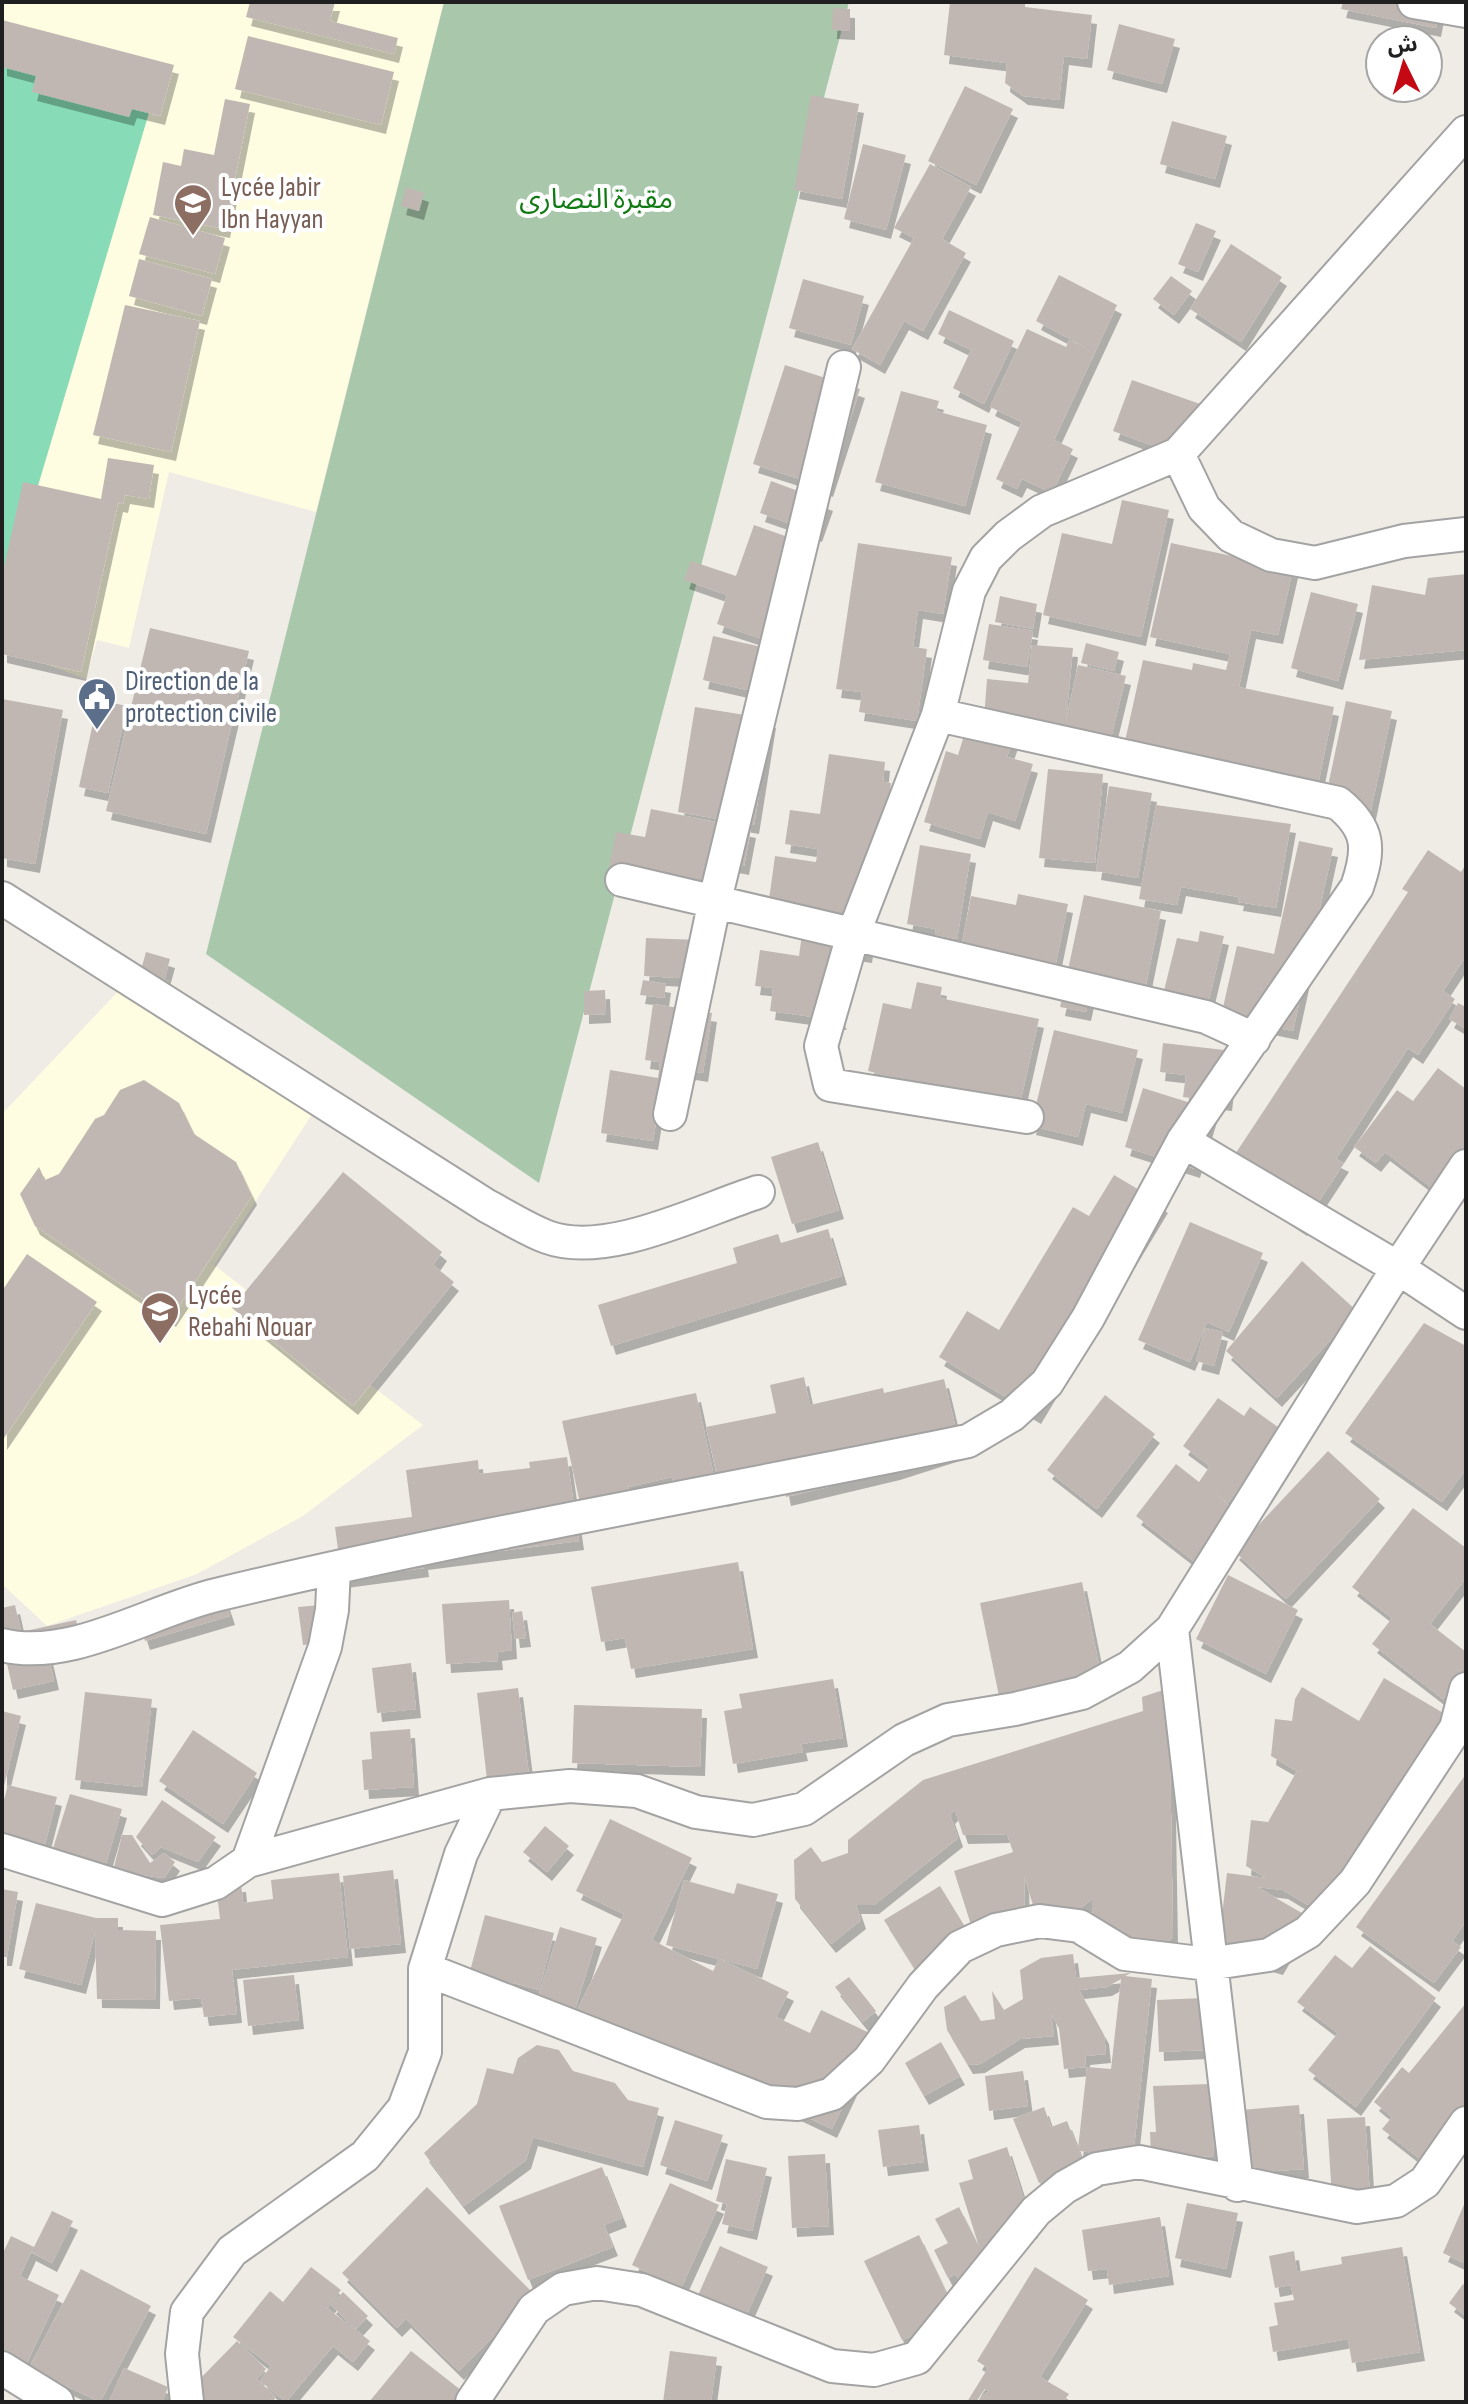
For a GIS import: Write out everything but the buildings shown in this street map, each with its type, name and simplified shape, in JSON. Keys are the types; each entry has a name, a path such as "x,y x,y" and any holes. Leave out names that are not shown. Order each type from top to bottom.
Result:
{"street":[{"path":"1414,2 1466,11"},
{"path":"1027,1117 830,1085 823,1065 821,1046 853,935 938,715 969,591 986,558 1008,536 1042,511 1178,454 1460,136"},
{"path":"670,1114 715,900 844,367"},
{"path":"1178,454 1204,508 1231,536 1271,555 1315,563 1404,541 1466,534"},
{"path":"2,1645 18,1649 60,1647 212,1595 968,1441 1012,1415 1047,1383 1088,1318 1183,1141 1357,887 1365,864 1365,838 1354,816 1338,803 938,715"},
{"path":"622,880 1206,1017 1254,1039"},
{"path":"2,898 487,1206 549,1238 604,1243 651,1231 758,1192"},
{"path":"1183,1141 1398,1268 1466,1313"},
{"path":"2,1850 162,1900 216,1883 248,1861 490,1794 570,1786 637,1791 696,1812 753,1820 804,1809 904,1740 948,1720 1015,1709 1082,1693 1130,1667 1172,1629 1398,1268 1466,1166"},
{"path":"248,1861 325,1647 332,1610 334,1568"},
{"path":"1172,1629 1208,1964 1237,2185"},
{"path":"425,1969 767,2102 798,2104 832,2094 869,2060 923,1986 960,1947 996,1930 1040,1921 1079,1926 1125,1954 1208,1964 1269,1955 1308,1932 1355,1882 1456,1728 1466,1689"},
{"path":"187,2402 182,2354 187,2312 232,2251 365,2156 404,2108 425,2052 425,1969 461,1854 490,1794"},
{"path":"472,2402 534,2309 563,2289 597,2283 642,2290 832,2366 874,2370 917,2358 1036,2211 1065,2187 1097,2169 1139,2162 1237,2185 1357,2207 1396,2201 1425,2182 1466,2123"},
{"path":"2,2368 57,2402"}],"shaded area":[{"name":"Lycée Jabir Ibn Hayyan","path":"2,2 444,2 316,512 169,472 129,648 97,640 86,679 2,648"},
{"name":"Lycée Rebahi Nouar","path":"144,964 326,1093 214,1265 423,1425 303,1516 197,1574 47,1626 2,1584 2,1114"}],"green space":[{"name":"مقبرة النصارى","path":"444,2 849,2 539,1183 206,954"},
{"path":"2,65 151,106 7,590 2,587"}],"place":[{"name":"Lycée Jabir Ibn Hayyan","path":"193,237"},
{"name":"Direction de la protection civile","path":"97,731"},
{"name":"Lycée Rebahi Nouar","path":"160,1345"}]}
